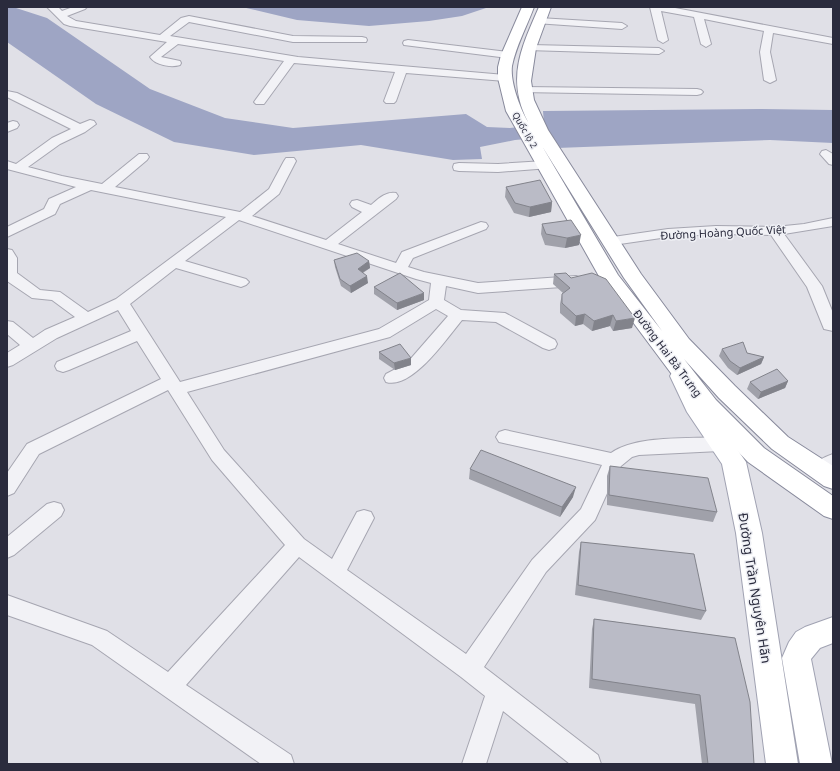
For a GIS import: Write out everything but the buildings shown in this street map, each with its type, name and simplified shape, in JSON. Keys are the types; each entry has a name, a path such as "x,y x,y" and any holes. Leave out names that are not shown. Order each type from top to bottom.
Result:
{"main road":[{"name":"Quốc lộ 2","path":"528,7 508,55 505,67 505,78 514,111 549,162"},
{"name":"Quốc lộ 2","path":"545,7 539,20 523,74 524,90 529,109 540,130 549,162"},
{"name":"Đường Hai Bà Trưng","path":"549,162 613,241 634,278 682,344 727,392 780,443 828,470"},
{"name":"Đường Hai Bà Trưng","path":"549,162 598,279 674,360 708,406 736,454 833,509"},
{"path":"674,360 695,406 736,454 780,443"},
{"name":"Đường Trần Nguyên Hãn","path":"736,454 749,533 782,764"},
{"path":"816,764 796,658 801,646 812,637 833,630"}],"street":[{"path":"52,7 68,22 74,24 291,59 401,70 505,78"},
{"path":"61,15 82,7"},
{"path":"663,40 655,7 833,41"},
{"path":"698,15 706,44"},
{"path":"162,38 185,20 189,19 293,39 362,40"},
{"path":"539,20 622,26"},
{"path":"769,29 765,52 770,80"},
{"path":"176,40 155,57 158,60 176,63"},
{"path":"408,43 508,55"},
{"path":"531,48 659,51"},
{"path":"260,102 291,59"},
{"path":"390,101 401,70"},
{"path":"524,90 697,92"},
{"path":"7,94 86,126 56,141 12,167"},
{"path":"105,189 143,157"},
{"path":"7,361 51,334 121,303 274,191 290,161"},
{"path":"459,167 498,168 549,162"},
{"path":"12,167 60,180 240,216 400,269 439,280 478,288 598,279"},
{"path":"7,233 50,211 54,202 89,186"},
{"path":"328,245 391,196"},
{"path":"357,204 372,211"},
{"name":"Đường Hoàng Quốc Việt","path":"613,241 668,233 716,230 775,230 804,228 833,222"},
{"path":"400,269 407,255 481,226"},
{"path":"775,230 814,286 830,325 833,326"},
{"path":"7,253 10,258 9,275 37,295 55,295 86,318"},
{"path":"174,263 241,282"},
{"path":"436,302 439,280"},
{"path":"436,302 458,315 499,317 549,344"},
{"path":"7,488 33,449 174,385 384,333 436,302"},
{"path":"121,303 218,455 297,545 469,669 589,764"},
{"path":"392,378 413,367 458,315"},
{"path":"7,326 32,346"},
{"path":"63,366 141,333"},
{"path":"505,437 614,461"},
{"path":"469,669 539,566 588,514 604,478 614,461 626,452 639,448 736,454"},
{"path":"7,549 54,510"},
{"path":"335,573 364,518"},
{"path":"170,686 297,545"},
{"path":"7,605 100,638 282,764"},
{"path":"474,764 498,692"}],"water":[{"path":"7,7 13,7 47,18 150,89 225,118 293,128 466,114 487,127 510,128 544,124 543,111 760,109 833,110 833,143 770,140 557,148 550,137 515,140 480,147 482,159 453,160 361,145 254,155 174,142 96,104 7,42"},
{"path":"242,7 489,7 462,16 429,21 369,26 297,20"}]}
